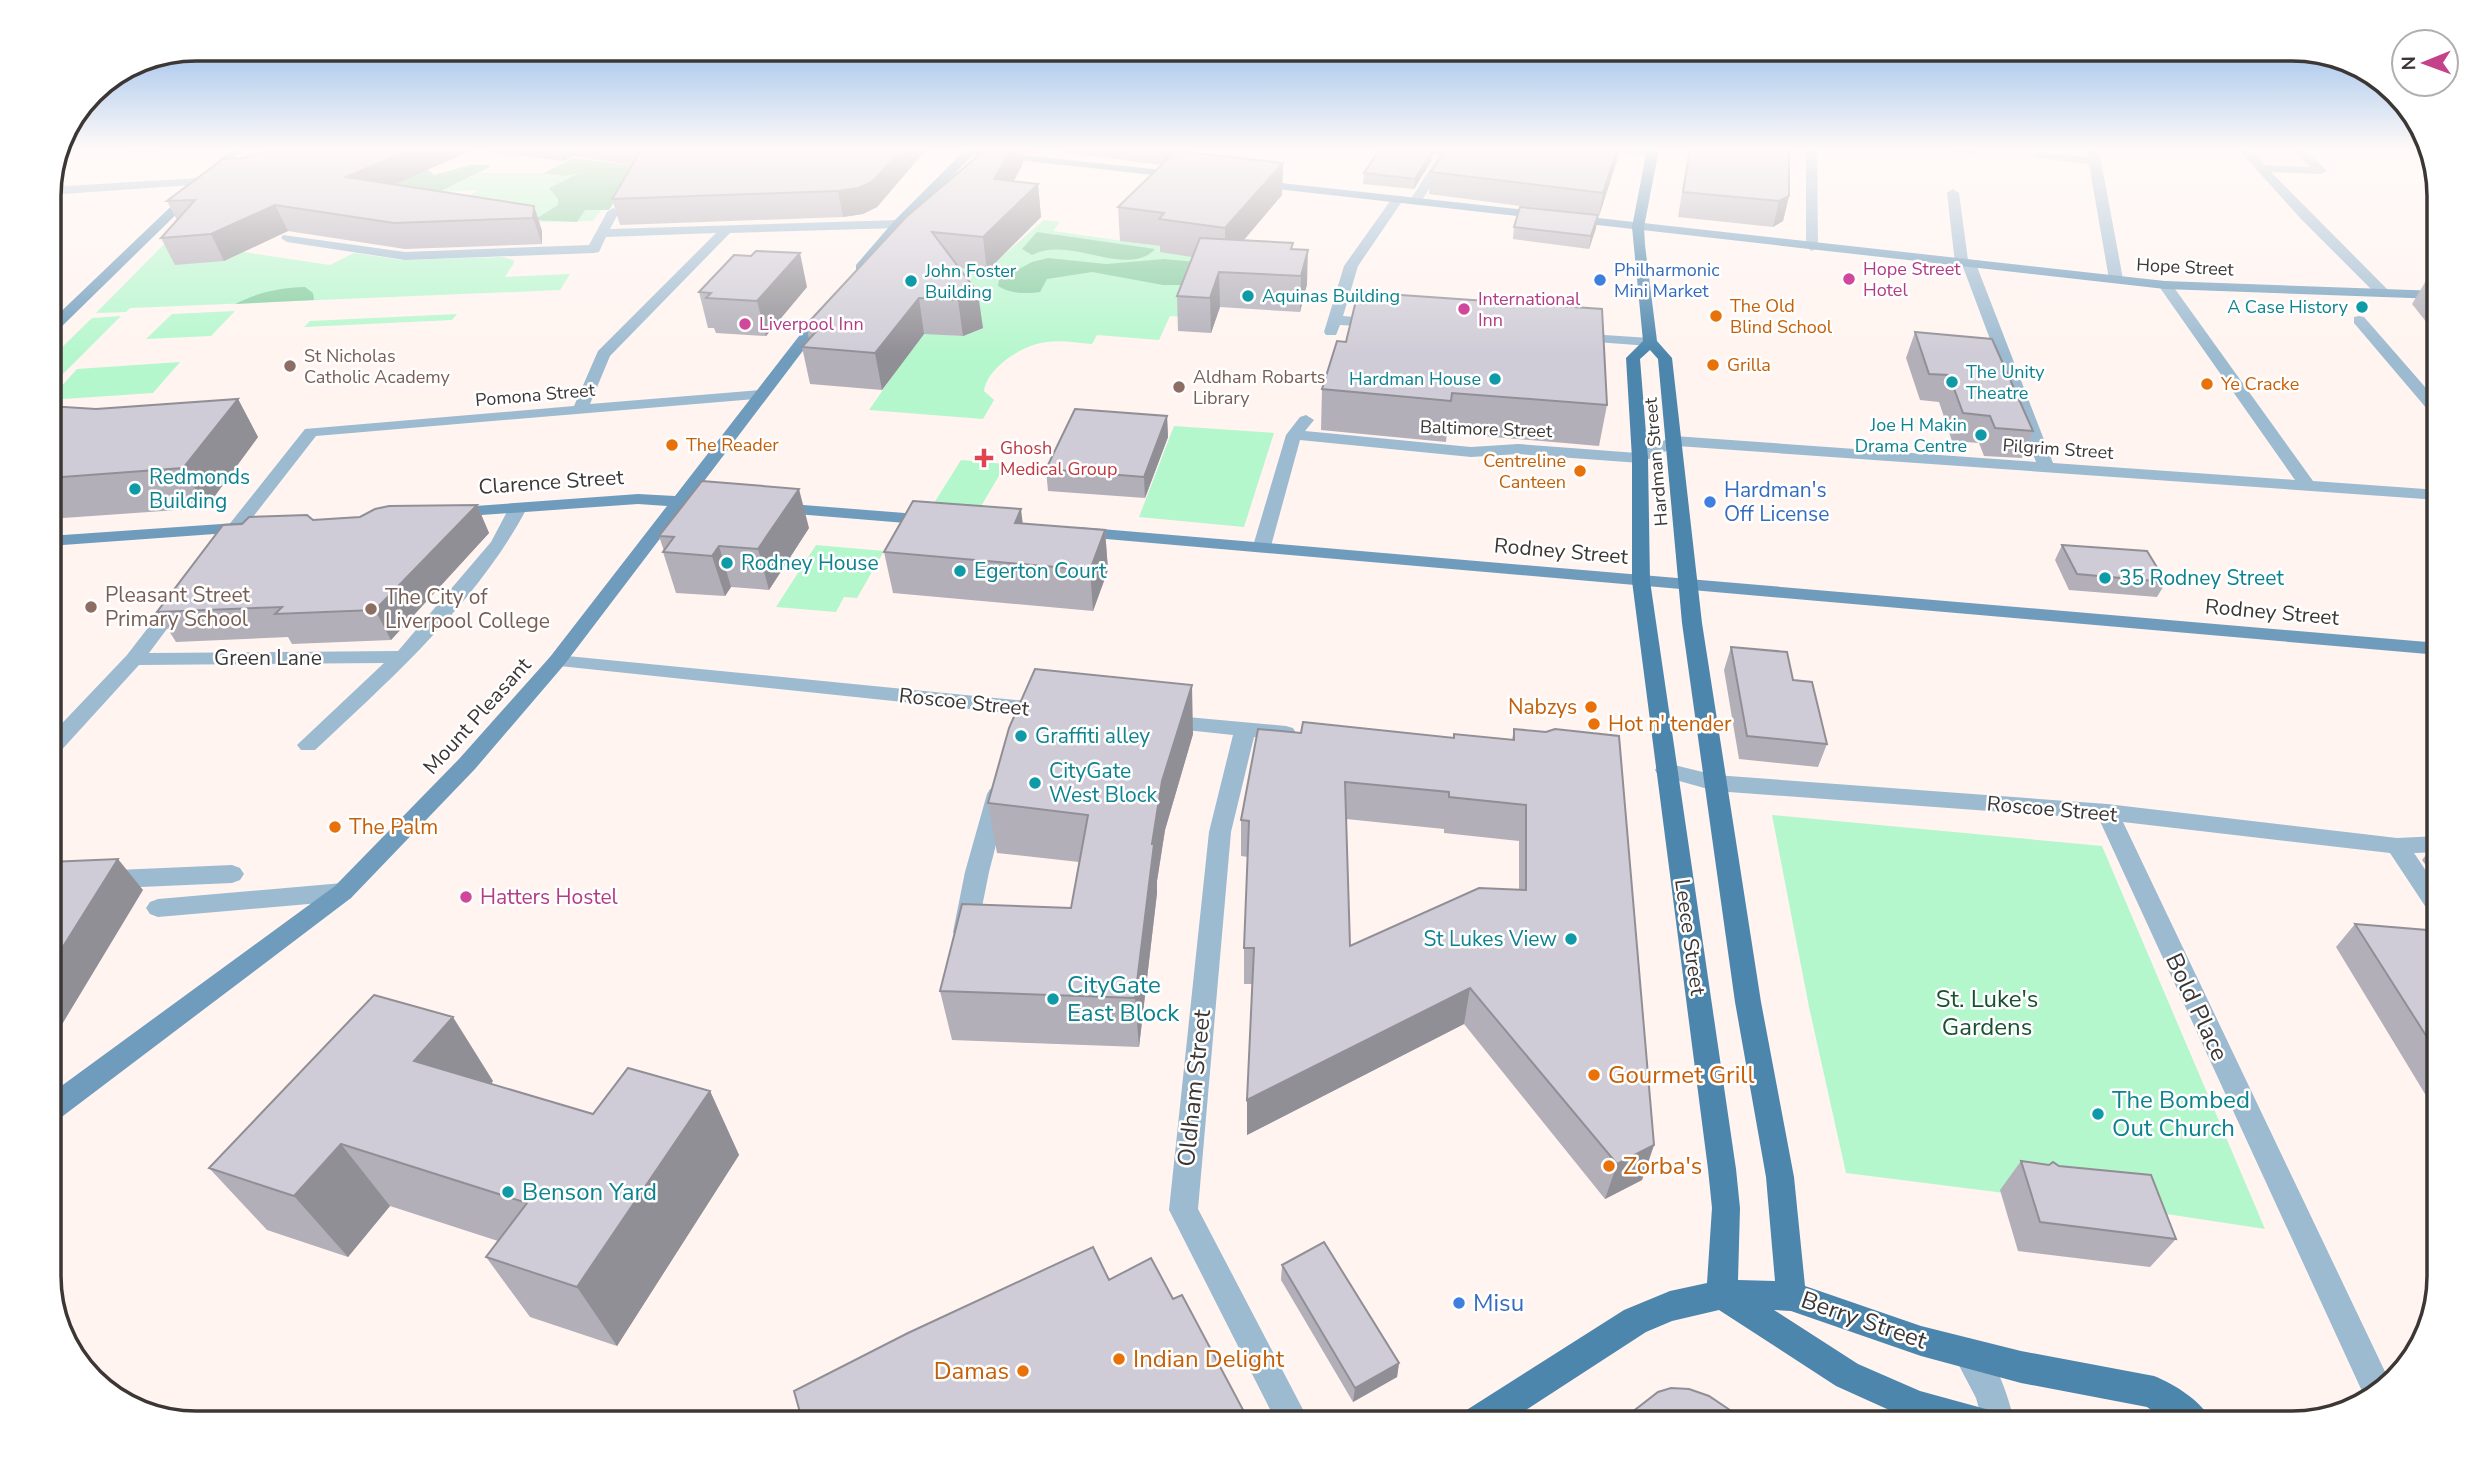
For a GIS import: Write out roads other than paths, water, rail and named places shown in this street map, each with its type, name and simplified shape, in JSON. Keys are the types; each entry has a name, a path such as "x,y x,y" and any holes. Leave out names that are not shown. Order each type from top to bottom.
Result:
{"main road":[{"name":"Hardman Street","path":"1640,218 1638,227 1650,342 1665,358 1687,585"},
{"name":"Hardman Street","path":"1641,581 1640,458 1633,358 1650,342"},
{"name":"Leece Street","path":"1641,581 1726,1208 1722,1295"},
{"path":"1687,585 1748,1002 1780,1177 1791,1296"},
{"path":"1496,1411 1635,1321 1670,1306 1722,1295"},
{"name":"Berry Street","path":"1722,1295 1791,1296 1921,1341 1969,1354 2021,1367 2154,1392 2180,1411"},
{"name":"Berry Street","path":"1722,1295 1847,1375 1918,1407 1934,1411"}],"street":[{"path":"62,318 165,218"},
{"path":"287,238 416,256 594,249 609,218"},
{"path":"851,279 904,218"},
{"path":"1385,218 1351,266 1333,326 1390,324"},
{"name":"Hope Street","path":"1555,218 2165,285 2426,295"},
{"path":"1812,218 1812,247"},
{"path":"1958,218 1966,263 2047,468"},
{"path":"2105,218 2116,279"},
{"path":"2307,218 2383,293"},
{"path":"602,233 898,224"},
{"path":"580,410 603,354 727,228"},
{"path":"2165,285 2309,486"},
{"name":"Mount Pleasant","path":"62,1101 344,892 467,764 557,661 836,297"},
{"path":"2358,320 2426,398"},
{"path":"1554,336 1650,342"},
{"name":"Pomona Street","path":"236,528 311,432 761,395"},
{"path":"1262,546 1294,435 1306,419"},
{"name":"Baltimore Street","path":"1294,435 1471,452 1518,449 1640,458"},
{"path":"1640,458 1674,440"},
{"name":"Pilgrim Street","path":"1674,440 2426,494"},
{"name":"Clarence Street","path":"438,513 638,499 678,500"},
{"path":"678,500 734,505"},
{"path":"755,506 950,522"},
{"path":"309,745 403,657 499,544 518,508"},
{"path":"62,540 262,526"},
{"path":"210,561 236,528"},
{"name":"Rodney Street","path":"1055,530 2426,648"},
{"path":"62,736 134,659 193,582"},
{"name":"Green Lane","path":"134,659 403,657"},
{"name":"Roscoe Street","path":"557,661 1071,712"},
{"path":"1022,731 1032,709"},
{"path":"1148,720 1312,736"},
{"name":"Oldham Street","path":"1245,730 1220,832 1183,1210 1288,1411"},
{"name":"Roscoe Street","path":"1666,770 1715,783 2107,812 2396,846 2427,845"},
{"path":"964,938 977,872 1003,776"},
{"name":"Bold Place","path":"2107,812 2374,1383"},
{"path":"2396,846 2427,891"},
{"path":"62,881 232,874"},
{"path":"158,908 344,892"},
{"path":"1969,1354 1990,1392 1996,1411"}],"place":[{"name":"Hope Street Hotel","path":"1849,279"},
{"name":"Philharmonic Mini Market","path":"1600,280"},
{"name":"John Foster Building","path":"911,281"},
{"name":"Aquinas Building","path":"1248,296"},
{"name":"A Case History","path":"2362,307"},
{"name":"International Inn","path":"1464,309"},
{"name":"The Old Blind School","path":"1716,316"},
{"name":"Liverpool Inn","path":"745,324"},
{"name":"Grilla","path":"1713,365"},
{"name":"St Nicholas Catholic Academy","path":"290,366"},
{"name":"Hardman House","path":"1495,379"},
{"name":"The Unity Theatre","path":"1952,382"},
{"name":"Ye Cracke","path":"2207,384"},
{"name":"Aldham Robarts Library","path":"1179,387"},
{"name":"Joe H Makin Drama Centre","path":"1981,435"},
{"name":"The Reader","path":"672,445"},
{"name":"Ghosh Medical Group","path":"984,458"},
{"name":"Centreline Canteen","path":"1580,471"},
{"name":"Redmonds Building","path":"135,489"},
{"name":"Hardman's Off License","path":"1710,502"},
{"name":"Rodney House","path":"727,563"},
{"name":"Egerton Court","path":"960,571"},
{"name":"35 Rodney Street","path":"2105,578"},
{"name":"Pleasant Street Primary School","path":"91,607"},
{"name":"The City of Liverpool College","path":"371,609"},
{"name":"Nabzys","path":"1591,707"},
{"name":"Hot n' tender","path":"1594,724"},
{"name":"Graffiti alley","path":"1021,736"},
{"name":"CityGate West Block","path":"1035,783"},
{"name":"The Palm","path":"335,827"},
{"name":"Hatters Hostel","path":"466,897"},
{"name":"St Lukes View","path":"1571,939"},
{"name":"CityGate East Block","path":"1053,999"},
{"name":"Gourmet Grill","path":"1594,1075"},
{"name":"The Bombed Out Church","path":"2098,1114"},
{"name":"Zorba's","path":"1609,1166"},
{"name":"Benson Yard","path":"508,1192"},
{"name":"Misu","path":"1459,1303"},
{"name":"Indian Delight","path":"1119,1359"},
{"name":"Damas","path":"1023,1371"}],"park label":[{"name":"St. Luke's Gardens","path":"1987,1013"}]}
